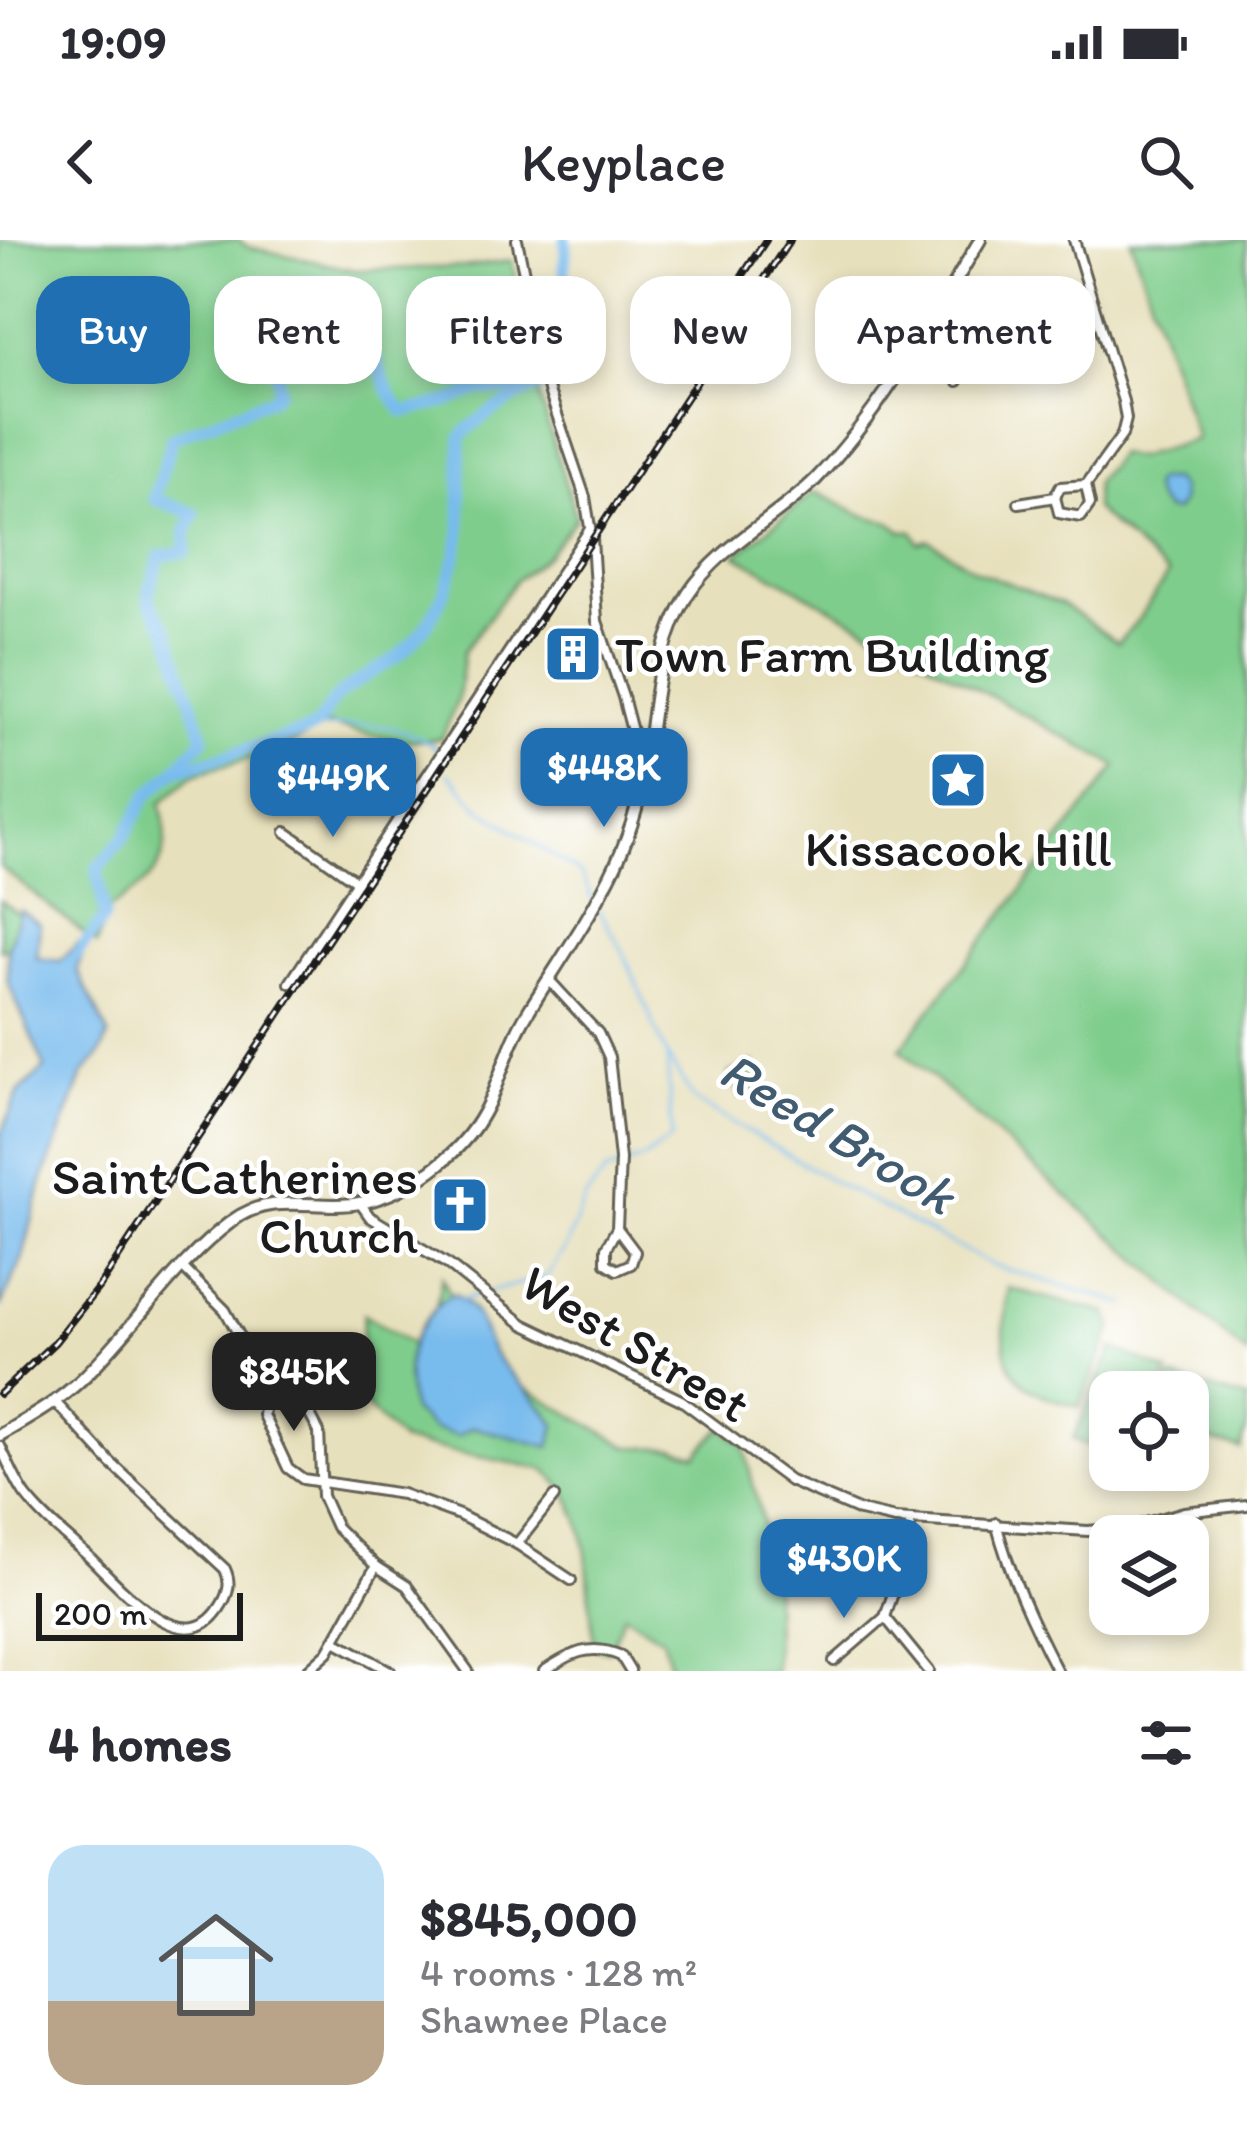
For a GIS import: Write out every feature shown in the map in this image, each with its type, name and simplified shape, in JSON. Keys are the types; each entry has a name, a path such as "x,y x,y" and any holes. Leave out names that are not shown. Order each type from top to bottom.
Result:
{"main road":[{"path":"959,276 980,240"},
{"path":"0,1435 56,1402 99,1362 210,1239 254,1208 271,1203 360,1203 388,1194 426,1174 467,1136 486,1108 517,1032 596,906 619,857 644,776 661,660 686,597 719,559 798,495 828,464 888,384"}],"street":[{"path":"517,240 549,391 578,469 591,528 596,622 625,700 644,776"},
{"path":"1073,240 1126,419 1118,442 1086,485 1090,504 1081,517 1059,513 1055,497 1060,487 1086,485"},
{"path":"1019,503 1055,497"},
{"path":"290,983 591,528"},
{"path":"286,832 357,882"},
{"path":"549,980 598,1033 609,1058 619,1138 617,1228 605,1259 613,1270 622,1270 631,1264 635,1252 617,1228"},
{"name":"West Street","path":"360,1203 370,1217 449,1265 523,1324 696,1408 790,1481 860,1511 911,1520 1108,1530 1184,1512 1247,1505"},
{"path":"182,1267 225,1310 239,1337 290,1383 319,1432 320,1483 335,1527 421,1601 451,1652 469,1671"},
{"path":"290,1383 265,1404 263,1415 288,1468 303,1479 402,1494 517,1544 571,1580"},
{"path":"0,1445 20,1487 43,1516 146,1610 181,1626 196,1627 211,1620 227,1594 230,1581 225,1569 111,1463 56,1402"},
{"path":"517,1544 554,1497"},
{"path":"834,1661 885,1617 904,1561 911,1520"},
{"path":"996,1523 1032,1623 1057,1671"},
{"path":"307,1671 318,1667 335,1642 376,1566"},
{"path":"885,1617 929,1671"},
{"path":"335,1642 390,1671"},
{"path":"544,1671 574,1652 595,1648 621,1656 630,1671"}],"green space":[{"path":"0,240 238,240 248,247 354,270 512,261 515,276 406,276 406,384 536,384 576,518 548,554 515,581 464,651 458,699 442,738 400,740 328,725 278,751 194,774 161,803 165,844 155,872 99,916 97,944 0,867"},
{"path":"1131,240 1247,240 1247,1355 900,1049 1117,766 736,555 814,492 902,531 913,531 919,543 929,540 977,571 1062,604 1118,643 1168,574 1094,509 1095,482 1118,454 1136,458 1196,439"},
{"path":"0,900 20,915 8,948 0,950"},
{"path":"753,1063 765,1086 741,1097 729,1073"},
{"path":"442,1277 483,1364 629,1447 675,1448 696,1455 721,1428 744,1446 774,1572 775,1671 672,1671 662,1638 624,1614 609,1651 595,1648 581,1527 561,1485 543,1469 402,1442 356,1396 364,1314 427,1353"},
{"path":"1008,1288 1107,1313 1113,1326 1095,1371 1089,1371 1080,1407 1034,1391 1020,1380 1011,1368 1004,1335"},
{"path":"1113,1348 1166,1371 1103,1371"},
{"path":"1209,1389 1247,1399 1241,1449 1209,1441"},
{"path":"1089,1403 1089,1446 1073,1439"}],"water":[{"path":"1157,480 1173,480 1180,488 1181,502 1175,511 1166,511 1156,500 1152,486"},
{"path":"20,910 40,924 37,958 60,961 77,944 84,949 77,970 109,1035 99,1057 83,1074 41,1185 23,1257 0,1308 0,1137 18,1093 45,1068 8,982 8,948"},
{"path":"455,1294 473,1310 497,1358 556,1425 550,1447 473,1427 457,1436 433,1429 412,1411 407,1374 414,1341 436,1307"}],"waterway":[{"path":"74,958 105,917 97,868 125,836 147,796 174,771 310,730 338,696 405,650 428,622 446,588 457,552 462,436 509,401 571,377 588,365 564,282 566,240"},
{"path":"176,769 204,738 168,631 150,602 160,556 186,552 186,531 195,514 154,499 172,438 272,398 279,390 276,366 299,356 307,342 323,331 347,337 371,351 404,412 478,390 533,388"},
{"path":"310,730 360,725 392,728 438,750"},
{"name":"Reed Brook","path":"448,773 481,809 581,874 594,903"},
{"name":"Reed Brook","path":"599,911 622,949 667,1056 694,1100 836,1183 994,1266 1127,1304"},
{"path":"463,1299 547,1276 567,1245 586,1197 606,1172 645,1158 672,1138 667,1057"}],"railway":[{"path":"742,276 766,240"},
{"path":"0,1394 55,1342 101,1284 790,240"}],"place":[{"name":"Town Farm Building","path":"573,654"},
{"name":"Kissacook Hill","path":"958,780"},
{"name":"Saint Catherines Church","path":"460,1205"}]}
